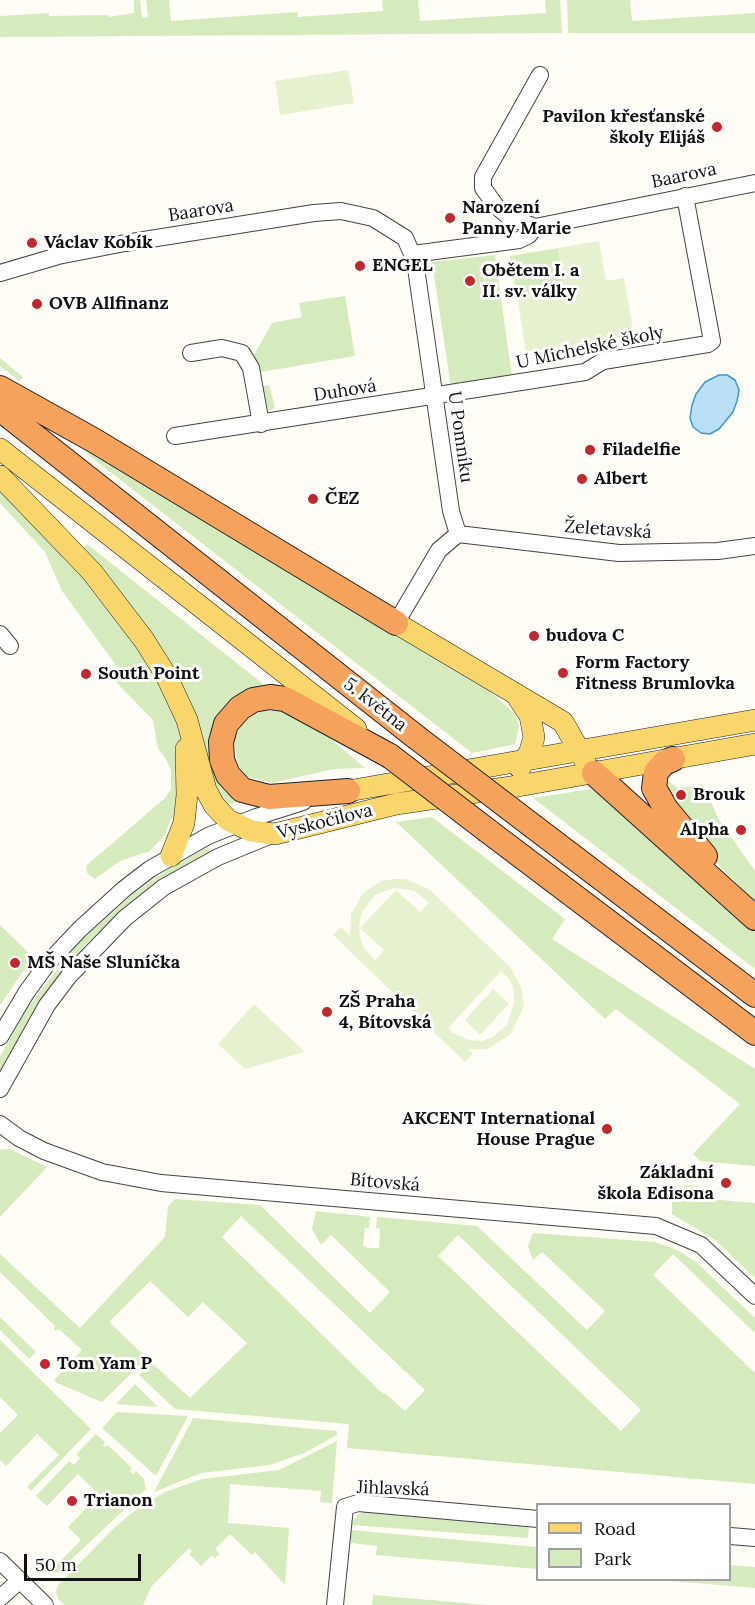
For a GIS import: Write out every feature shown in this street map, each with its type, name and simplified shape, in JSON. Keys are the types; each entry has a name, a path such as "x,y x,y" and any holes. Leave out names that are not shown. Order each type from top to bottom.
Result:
{"highway":[{"path":"0,388 95,441 396,623"},
{"name":"5. května","path":"0,409 416,737 755,995"},
{"path":"348,791 269,796 249,793 237,785 226,771 221,748 224,730 230,718 246,704 261,698 278,698 293,703 368,741"},
{"name":"5. května","path":"368,741 755,1033"},
{"path":"673,759 664,763 656,772 654,783 657,797 755,916"},
{"path":"594,773 755,916"}],"main road":[{"name":"5. května","path":"0,449 368,741"},
{"path":"0,476 62,538 105,588 155,657 187,720 206,790 220,813 251,831 275,834"},
{"path":"396,623 566,725 578,751 594,773"},
{"path":"465,792 510,777 526,759 534,737 530,716 524,704 506,688"},
{"path":"171,856 183,831 187,795 185,736 179,701"},
{"name":"Vyskočilova","path":"348,791 755,720"},
{"name":"Vyskočilova","path":"275,834 396,804 594,773 755,744"}],"street":[{"path":"535,227 509,217 496,206 483,188 483,177 540,75"},
{"name":"Baarova","path":"413,254 519,240 535,227 755,183"},
{"name":"U Michelské školy","path":"435,396 585,372 603,361 712,341 685,196"},
{"name":"Baarova","path":"0,273 58,256 125,243 323,212 341,211 373,218 405,238"},
{"name":"U Pomníku","path":"405,238 413,254 451,511 458,534"},
{"path":"191,353 222,348 242,353 251,368 261,424"},
{"name":"Duhová","path":"175,436 435,396"},
{"path":"396,623 440,550 458,534"},
{"name":"Želetavská","path":"458,534 619,553 718,551 755,546"},
{"name":"Vyskočilova","path":"0,1037 26,993 65,943 124,889 171,856 236,824 290,806 348,791"},
{"name":"Vyskočilova","path":"0,1089 47,1005 69,976 125,918 164,887 218,857 275,834"},
{"name":"Bítovská","path":"0,1124 19,1138 44,1151 102,1172 161,1183 656,1226 701,1245 755,1296"},
{"name":"Jihlavská","path":"335,1605 345,1507 358,1503 536,1519"},
{"path":"731,1536 755,1538"},
{"path":"0,1561 45,1605"},
{"path":"0,1598 20,1580"}],"green space":[{"path":"134,0 140,0 142,18 148,17 146,0 169,0 171,21 298,12 298,17 383,11 382,0 418,0 420,21 546,13 545,0 560,0 562,33 0,37 0,16 49,13 49,16 108,15 108,17 134,13"},
{"path":"567,0 630,0 632,21 755,13 755,33 568,33"},
{"path":"348,70 354,103 280,115 275,81"},
{"path":"599,241 606,281 624,278 634,335 526,352 517,296 565,288 558,248"},
{"path":"558,248 565,288 517,296 510,256"},
{"path":"495,255 512,377 451,387 432,262"},
{"path":"345,296 355,356 261,372 263,386 269,385 275,407 270,411 265,407 254,355 272,323 302,317 299,303"},
{"path":"0,358 23,377 19,381 0,366"},
{"path":"89,451 486,688 515,714 519,726 515,744 472,753 87,454"},
{"path":"0,485 103,598 158,677 175,716 180,735 182,752 178,818 171,818 165,835 150,851 120,861 95,879 87,873 86,866 165,798 171,789 171,771 166,759 158,749 153,720 110,676 118,668 62,591 45,552 0,503"},
{"path":"87,544 263,684 262,687 221,715 242,800 226,805 222,800 136,612 83,548"},
{"path":"282,711 311,722 365,768 334,769 273,783 247,777 238,765 234,740 242,724 255,713"},
{"path":"669,782 678,788 703,784 718,818 755,871 755,902 710,856 661,783"},
{"path":"592,789 597,793 603,792 755,929 755,969 533,798"},
{"path":"432,817 565,919 552,939 755,1069 755,1166 700,1161 693,1154 740,1104 616,1009 605,1019 396,822"},
{"path":"208,847 211,853 126,908 86,944 42,998 0,1071 0,1056 28,1007 79,942 133,894 173,866"},
{"path":"406,879 430,890 511,968 521,987 524,1006 511,1034 488,1049 469,1049 473,1054 465,1062 333,935 341,927 350,936 351,914 363,893 381,881","holes":["394,888 415,891 429,903 420,912 396,890 360,928 384,950 375,960 364,948 360,937 359,925 362,912 375,895","501,971 510,980 514,990 514,1003 507,1025 491,1038 481,1041 469,1040 453,1033 448,1028"]},
{"name":"MŠ Naše Sluníčka","path":"0,925 33,957 0,1005"},
{"path":"493,989 509,1004 480,1035 465,1020"},
{"path":"254,1004 305,1052 245,1069 218,1044"},
{"path":"10,1149 47,1167 0,1217 0,1150"},
{"path":"686,1185 698,1186 697,1198 755,1203 755,1278 715,1240 672,1214 672,1201"},
{"path":"175,1199 260,1205 370,1313 390,1292 331,1235 321,1245 312,1229 316,1211 370,1217 369,1228 365,1228 363,1246 368,1248 379,1248 380,1229 376,1228 377,1217 477,1226 587,1330 605,1311 542,1252 533,1260 528,1246 533,1233 655,1242 677,1250 696,1262 755,1318 755,1333 673,1254 653,1275 755,1373 755,1484 347,1448 349,1424 175,1409 139,1375 152,1363 190,1398 247,1343 203,1302 188,1317 150,1281 109,1322 147,1358 102,1402 57,1383 54,1380 82,1350 59,1329 56,1331 55,1326 0,1272 0,1254 80,1328 165,1237 168,1206","holes":["241,1216 425,1390 405,1411 385,1393 383,1394 222,1237","458,1235 641,1410 621,1431 438,1256"]},
{"path":"0,1317 36,1352 29,1359 0,1330"},
{"path":"0,1340 91,1429 31,1491 27,1487 59,1455 37,1434 6,1466 0,1460 0,1433 18,1415 0,1397"},
{"path":"135,1384 158,1407 116,1404"},
{"path":"117,1412 188,1416 156,1476 102,1428"},
{"path":"193,1418 337,1431 337,1435 304,1453 270,1465 201,1473 154,1492"},
{"path":"96,1434 105,1442 103,1446 108,1445 132,1468 130,1471 133,1474 136,1471 144,1479 146,1489 58,1572 53,1573 51,1571 81,1540 68,1527 99,1495 78,1474 47,1506 36,1496 69,1461 74,1465 80,1458 76,1454"},
{"path":"337,1441 332,1503 320,1502 321,1491 230,1484 228,1523 289,1528 285,1585 255,1552 252,1555 230,1534 215,1549 220,1554 215,1558 212,1555 201,1566 189,1554 192,1551 189,1548 151,1587 143,1605 65,1605 58,1599 56,1591 59,1584 114,1528 138,1508 165,1492 202,1479 279,1470"},
{"path":"364,1512 529,1527 528,1538 351,1525 357,1515"},
{"path":"351,1530 536,1547 536,1569 376,1555 377,1546 351,1543"},
{"path":"731,1565 755,1567 755,1588 671,1581 731,1581"},
{"path":"373,1595 487,1605 372,1605"}],"water":[{"path":"719,375 727,375 735,380 739,390 737,401 733,412 719,429 710,434 701,433 693,427 690,418 692,405 696,394 705,382"}],"place":[{"name":"Pavilon křesťanské školy Elijáš","path":"717,127"},
{"name":"Narození Panny Marie","path":"450,218"},
{"name":"Václav Kobík","path":"32,243"},
{"name":"ENGEL","path":"360,266"},
{"name":"Obětem I. a II. sv. války","path":"470,281"},
{"name":"OVB Allfinanz","path":"37,304"},
{"name":"Filadelfie","path":"590,450"},
{"name":"Albert","path":"582,479"},
{"name":"ČEZ","path":"313,499"},
{"name":"budova C","path":"534,636"},
{"name":"Form Factory Fitness Brumlovka","path":"563,673"},
{"name":"South Point","path":"86,674"},
{"name":"Brouk","path":"681,795"},
{"name":"Alpha","path":"741,830"},
{"name":"MŠ Naše Sluníčka","path":"15,963"},
{"name":"ZŠ Praha 4, Bítovská","path":"327,1012"},
{"name":"AKCENT International House Prague","path":"607,1129"},
{"name":"Základní škola Edisona","path":"726,1183"},
{"name":"Tom Yam P","path":"45,1364"},
{"name":"Trianon","path":"72,1501"}]}
